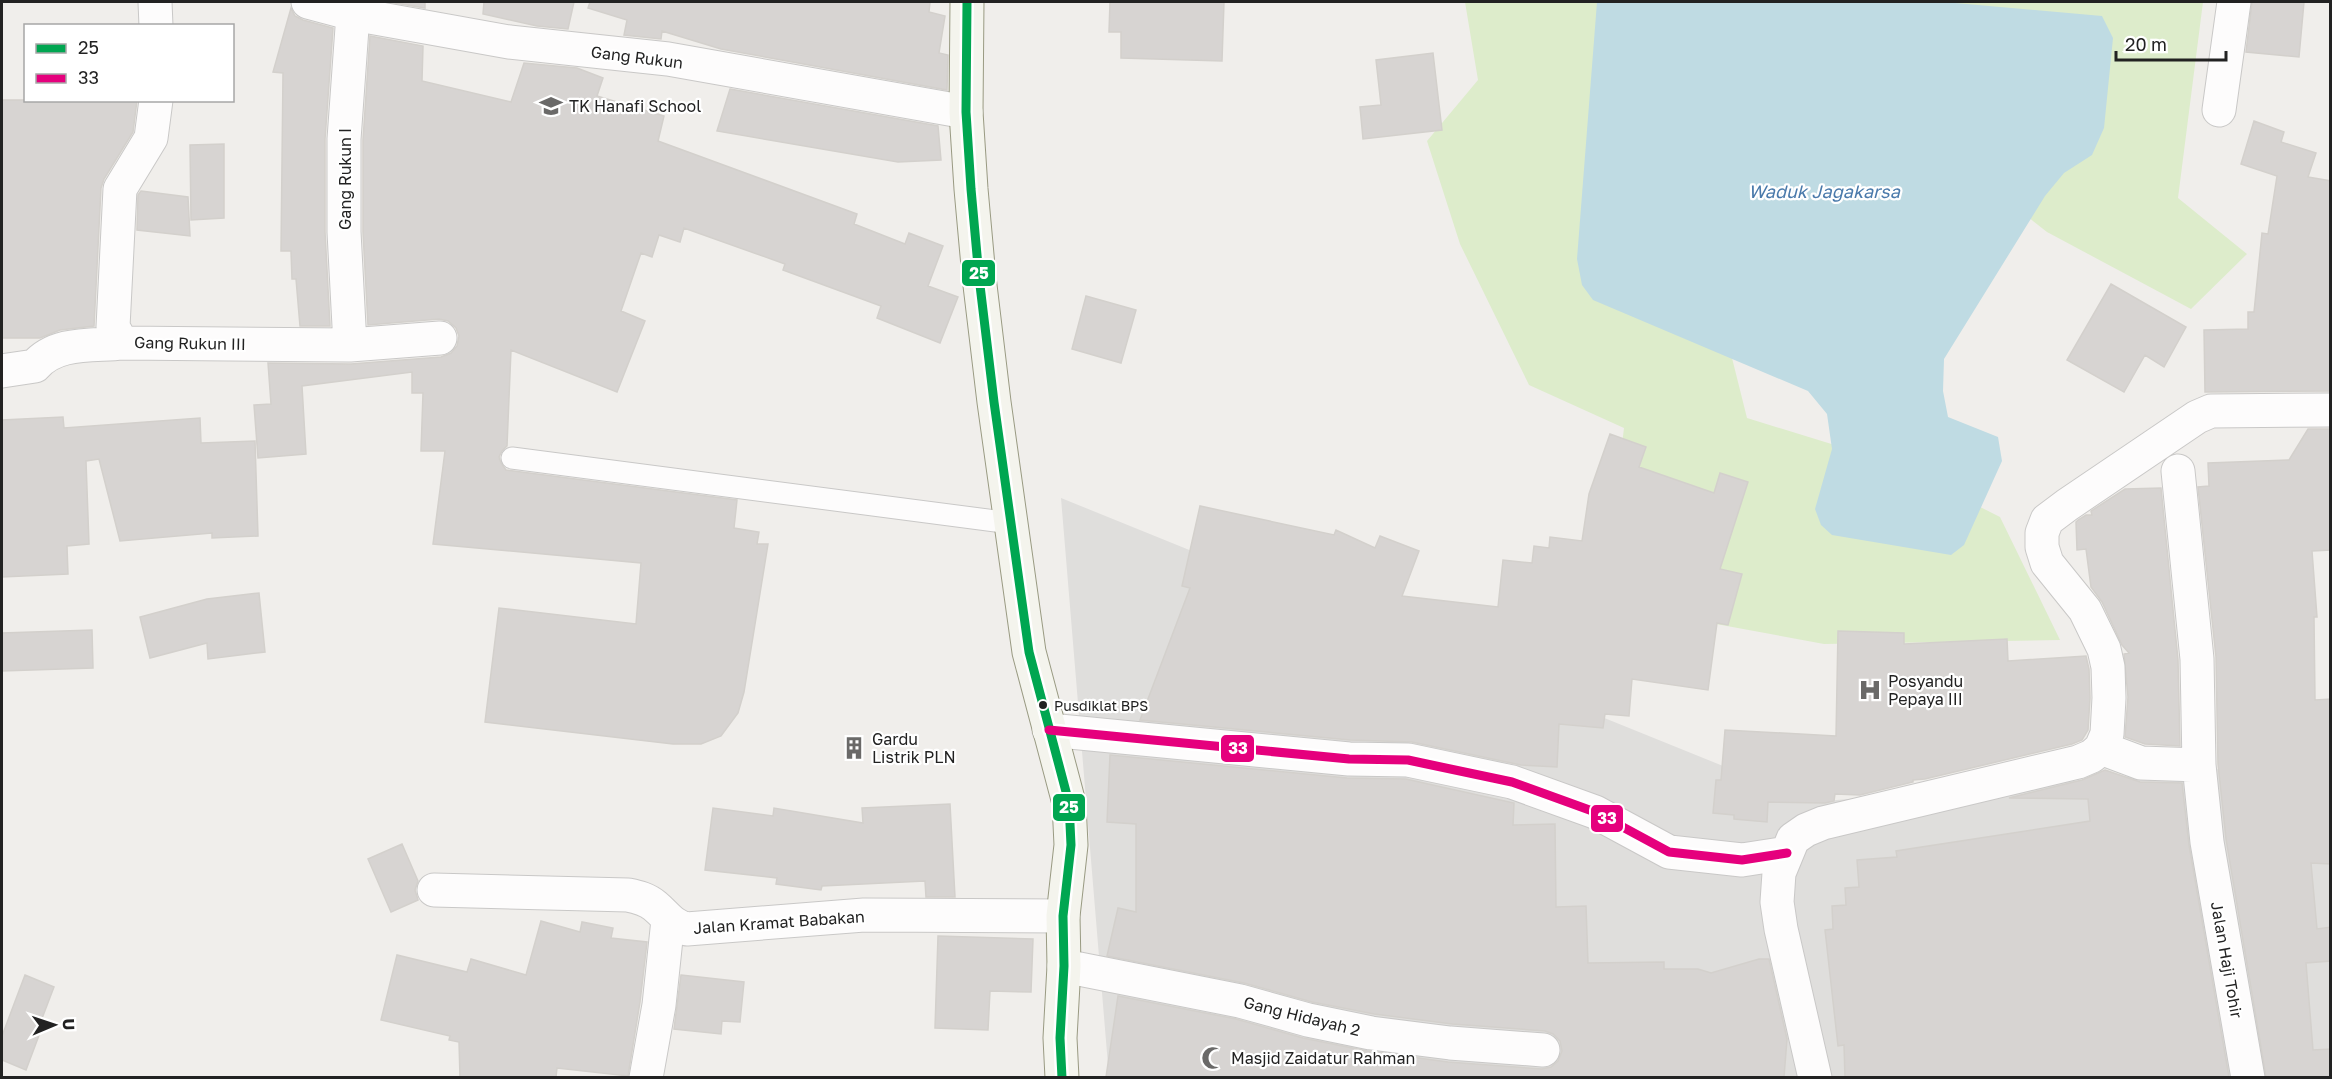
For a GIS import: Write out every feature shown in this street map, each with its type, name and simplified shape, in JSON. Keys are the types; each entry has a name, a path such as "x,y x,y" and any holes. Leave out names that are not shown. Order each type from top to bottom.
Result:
{"main road":[{"path":"967,2 966,112 979,276 1029,652 1069,803 1071,845 1063,916 1064,966 1059,1038 1062,1077"}],"street":[{"path":"155,2 156,24"},
{"name":"Gang Rukun","path":"308,2 353,14 509,42 668,59 966,112"},
{"path":"2219,110 2234,2"},
{"name":"Gang Rukun I","path":"350,345 344,232 344,139 353,14"},
{"name":"Gang Rukun III","path":"156,102 151,138 120,189 113,327 122,343 350,345 440,338"},
{"path":"2,371 35,366 40,359 55,350 122,343"},
{"path":"1815,1077 1781,929 1777,902 1779,873 1793,839 1806,830 1823,823 2078,762 2092,756 2101,748 2107,734 2108,666 2104,648 2085,610 2047,563 2042,547 2042,533 2047,520 2102,480 2198,417 2211,411 2331,410"},
{"name":"Jalan Haji Tohir","path":"2178,471 2198,659 2199,765 2207,842 2248,1077"},
{"path":"1049,730 1349,759 1408,760 1512,782 1595,812 1669,852 1742,860 1786,854"},
{"path":"2101,748 2141,763 2199,765"},
{"name":"Jalan Kramat Babakan","path":"434,890 628,895 644,898 654,904 668,920 687,929 864,915 1063,916"},
{"path":"646,1077 659,1005 668,920"},
{"name":"Gang Hidayah 2","path":"1064,966 1218,996 1308,1020 1371,1033 1450,1043 1543,1050"}],"lane":[{"path":"512,458 1011,523"}],"shaded area":[{"path":"1061,498 1812,802 2330,760 2330,1077 1109,1077"}],"green space":[{"path":"1465,2 2203,2 2178,198 2247,254 2191,309 2047,232 1954,159 1725,330 1747,418 1893,463 2000,517 2060,640 1824,644 1716,624 1611,536 1624,428 1529,385 1460,244 1427,141 1478,80"}],"water":[{"name":"Waduk Jagakarsa","path":"1597,2 1944,2 2102,16 2113,38 2104,128 2092,155 2064,173 2045,196 1944,359 1943,391 1948,417 1998,437 2002,461 1964,545 1951,555 1832,535 1821,525 1815,509 1832,449 1827,414 1808,391 1593,300 1582,285 1577,259"}],"building":[{"path":"389,2 425,2 425,8"},
{"path":"484,2 574,2 568,29 537,26 483,14"},
{"path":"590,2 930,2 929,12 945,16 939,53 948,55 947,90 721,49 662,31 661,39 624,35 627,20 588,8"},
{"path":"1110,2 1224,2 1222,61 1121,58 1121,32 1109,32"},
{"path":"2252,2 2304,2 2299,57 2246,52"},
{"path":"291,8 295,16 303,20 333,28 325,139 325,232 330,326 300,326 296,279 292,279 291,251 281,251 283,73 273,72"},
{"path":"370,36 423,46 422,81 511,102 524,63 577,68 603,78 597,96 664,116 658,141 857,214 854,224 905,244 909,233 943,246 928,286 958,297 940,343 877,318 881,306 783,270 785,264 684,228 680,242 659,235 652,257 641,253 621,311 645,321 617,392 511,350 507,446 499,457 506,470 737,500 734,528 759,532 757,544 768,544 744,692 738,713 721,736 701,744 673,744 485,722 499,608 636,624 641,563 433,544 445,451 421,451 423,393 412,393 412,372 302,386 306,454 258,458 254,405 271,404 268,363 351,364 441,357 451,353 457,346 459,336 456,328 448,321 439,319 368,325 363,232 363,140"},
{"path":"1433,53 1442,130 1363,139 1360,107 1381,105 1376,60"},
{"path":"730,89 938,126 941,160 898,162 717,131"},
{"path":"2,100 137,102 133,132 104,179 101,188 94,326 60,330 40,338 2,338"},
{"path":"2254,121 2284,132 2281,142 2316,153 2308,177 2331,181 2331,391 2205,392 2204,330 2248,329 2248,312 2254,312 2262,233 2268,234 2277,176 2241,164"},
{"path":"224,144 224,218 191,220 190,145"},
{"path":"141,191 188,197 190,236 137,230 138,195"},
{"path":"2111,284 2186,327 2164,367 2145,355 2124,392 2067,360"},
{"path":"1086,296 1136,310 1121,363 1072,349"},
{"path":"63,417 64,428 200,418 201,443 255,441 258,536 212,538 212,533 120,541 99,459 86,461 89,544 67,546 68,574 2,577 2,420"},
{"path":"2308,429 2331,429 2331,550 2312,551 2317,617 2314,617 2315,700 2331,699 2331,864 2311,863 2317,929 2331,927 2331,961 2306,963 2313,1050 2331,1049 2331,1077 2266,1077 2226,839 2218,764 2216,657 2198,487 2209,486 2208,463 2289,460"},
{"path":"1610,434 1646,447 1639,467 1714,493 1720,473 1748,482 1720,569 1742,574 1728,625 1717,623 1708,690 1632,679 1629,716 1605,714 1603,728 1559,724 1557,767 1521,765 1412,742 1350,740 1140,720 1190,588 1182,586 1200,506 1334,535 1336,530 1375,548 1380,536 1419,551 1402,596 1498,607 1503,560 1532,563 1534,546 1549,548 1550,537 1582,541 1589,494"},
{"path":"2161,488 2178,660 2180,746 2145,744 2125,737 2128,697 2124,654 2129,653 2122,645 2102,602 2091,587 2086,549 2077,550 2076,522 2078,520 2086,515 2092,515 2091,511 2125,489"},
{"path":"259,593 265,652 208,659 207,643 150,658 140,617 207,599"},
{"path":"92,630 93,668 2,671 2,633"},
{"path":"1838,631 1904,633 1904,644 2007,639 2008,661 2086,656 2090,698 2088,730 2082,740 2072,744 1913,780 1913,782 1860,795 1835,794 1834,801 1825,803 1768,802 1767,822 1734,819 1734,815 1713,813 1716,780 1721,780 1725,730 1836,736"},
{"path":"1110,755 1347,778 1406,779 1514,803 1513,825 1555,824 1556,907 1586,906 1588,963 1664,962 1664,969 1698,969 1711,973 1759,959 1769,959 1787,1039 1784,1077 1106,1077 1118,996 1236,1019 1303,1038 1367,1051 1448,1062 1542,1069 1551,1067 1558,1061 1562,1051 1560,1041 1553,1034 1545,1031 1452,1024 1374,1014 1312,1002 1244,983 1107,956 1118,908 1136,912 1136,824 1107,822"},
{"path":"2105,770 2140,782 2182,783 2189,845 2229,1077 1845,1077 1844,1045 1838,1046 1825,930 1833,929 1832,906 1846,905 1845,888 1859,887 1857,860 1897,857 1896,851 2090,821 2088,799 2009,798 2082,780"},
{"path":"950,804 955,897 926,897 925,881 822,886 821,890 776,884 777,878 705,870 713,808 773,816 774,808 863,823 862,808"},
{"path":"402,844 418,881 415,890 418,900 391,912 368,859"},
{"path":"541,921 580,932 582,922 613,928 611,938 647,942 628,1076 557,1068 556,1077 460,1077 459,1042 449,1040 450,1036 381,1020 397,955 467,972 471,959 526,975"},
{"path":"938,936 1033,939 1031,992 990,991 988,1030 935,1028"},
{"path":"25,975 54,987 26,1070 2,1060 2,1036"},
{"path":"681,975 744,982 740,1022 722,1021 721,1034 674,1029"}],"transit line":[{"name":"25","path":"967,2 966,112 971,189 994,402 1029,652 1069,803 1071,845 1063,916 1064,966 1060,1038 1062,1078"},
{"name":"33","path":"1049,730 1349,759 1408,760 1512,782 1595,812 1669,852 1742,860 1787,853"}],"place":[{"name":"TK Hanafi School","path":"551,106"},
{"name":"Posyandu Pepaya III","path":"1870,690"},
{"name":"Pusdiklat BPS","path":"1043,705"},
{"name":"Gardu Listrik PLN","path":"854,748"},
{"name":"Masjid Zaidatur Rahman","path":"1213,1058"}]}
